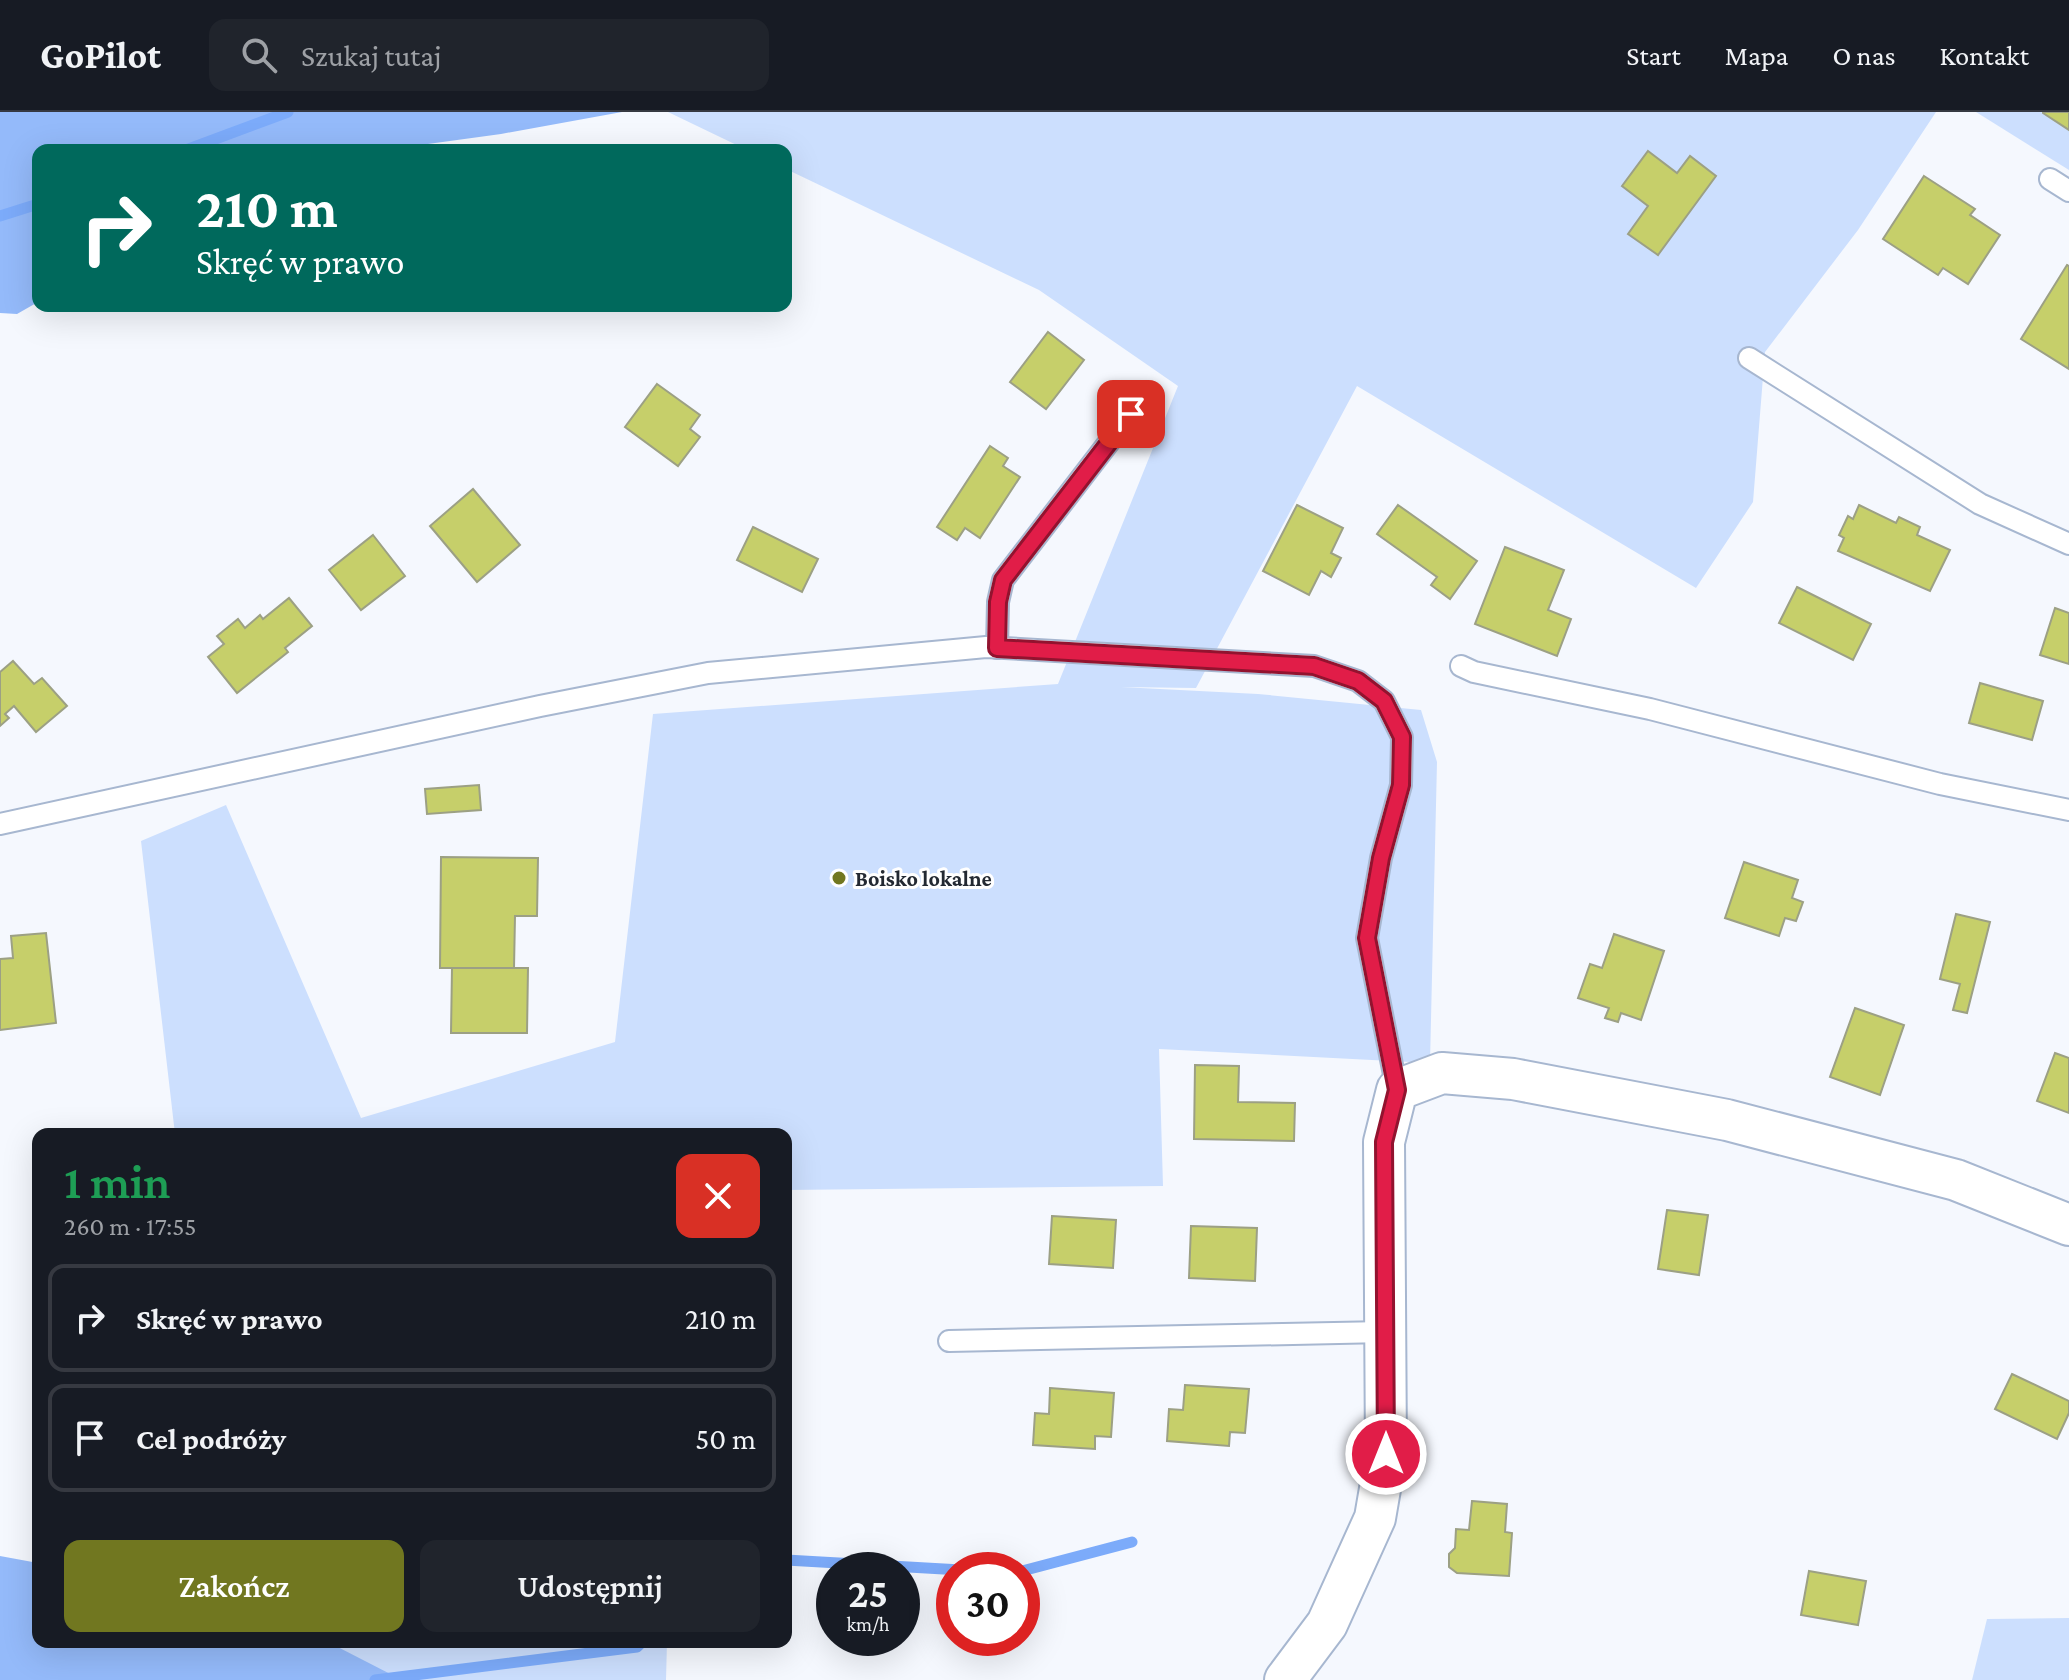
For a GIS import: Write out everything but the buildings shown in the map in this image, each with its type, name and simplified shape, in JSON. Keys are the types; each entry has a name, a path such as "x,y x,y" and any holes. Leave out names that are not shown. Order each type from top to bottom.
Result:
{"street":[{"path":"1285,1680 1327,1624 1375,1518 1386,1454 1384,1142 1397,1090 1442,1073 1513,1079 1727,1120 1956,1180 2069,1225"}],"lane":[{"path":"2050,179 2069,191"},
{"path":"1749,358 1980,504 2069,544"},
{"path":"997,648 998,602 1003,580 1146,394"},
{"path":"0,824 540,706 708,673 997,648 1314,666 1358,681 1384,701 1402,737 1401,785 1381,858 1367,938 1397,1090"},
{"path":"1461,666 1474,672 1650,709 1940,784 2069,810"},
{"path":"949,1341 1385,1332"}],"shaded area":[{"path":"0,112 622,112 428,144 32,144 32,305 17,314 0,313"},
{"path":"668,112 1936,112 1858,230 1765,352 1753,502 1696,588 1357,386 1196,688 1121,687 1258,694 1421,710 1437,762 1430,1063 1159,1049 1163,1186 792,1190 792,1128 174,1128 141,841 226,805 361,1118 615,1042 653,714 1058,684 1178,386 1039,290 792,172 792,144 735,144"},
{"path":"1976,112 2069,112 2069,170"},
{"path":"0,1556 32,1562 32,1648 340,1648 402,1680 0,1680"},
{"path":"2069,1618 2069,1680 1972,1680 1987,1619"},
{"path":"339,1648 667,1648 666,1680 400,1680"}],"waterway":[{"path":"202,144 288,112"},
{"path":"0,216 32,206"},
{"path":"1040,1566 1132,1542"},
{"path":"792,1560 936,1569"},
{"path":"375,1680 629,1648"}],"place":[{"name":"Boisko lokalne","path":"839,878"}],"route":[{"path":"1131,414 1003,580 998,602 997,648 1314,666 1358,681 1384,701 1402,737 1401,785 1381,858 1367,938 1397,1090 1384,1142 1386,1454"}]}
